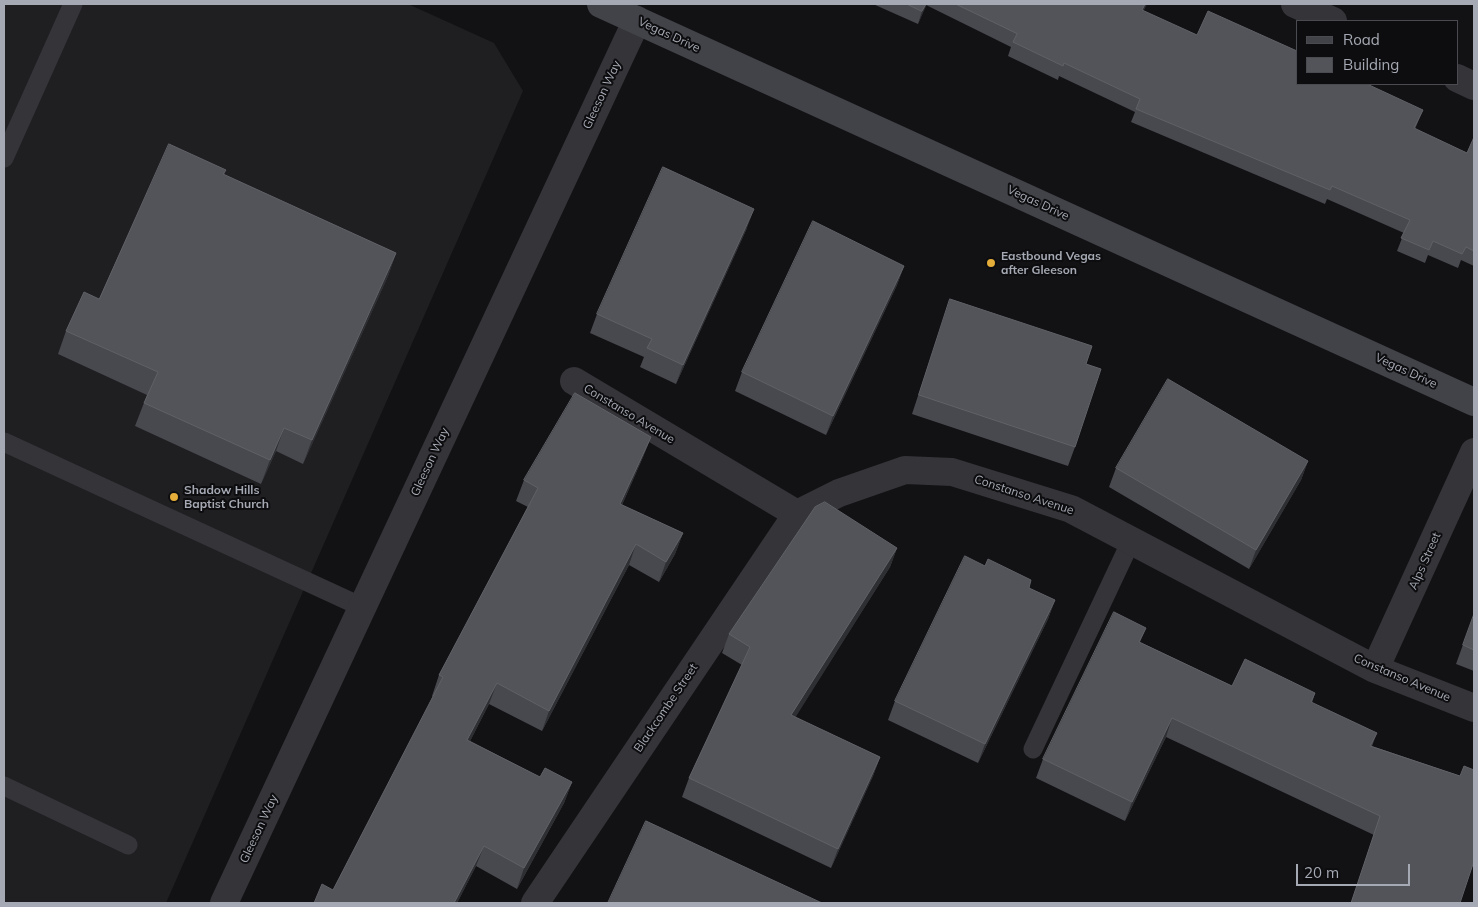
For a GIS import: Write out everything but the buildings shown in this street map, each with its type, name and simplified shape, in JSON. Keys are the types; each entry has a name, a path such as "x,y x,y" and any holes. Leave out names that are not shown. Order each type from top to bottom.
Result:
{"main road":[{"name":"Vegas Drive","path":"605,5 1474,402"}],"street":[{"path":"1295,4 1331,20"},
{"name":"Gleeson Way","path":"224,903 637,20"},
{"path":"1458,78 1474,86"},
{"name":"Constanso Avenue","path":"574,381 798,514 839,493 905,470 952,472 1071,509 1375,669 1474,708"},
{"name":"Alps Street","path":"1375,669 1474,452"},
{"name":"Blackcombe Street","path":"535,903 798,514"}],"lane":[{"path":"4,158 73,4"},
{"path":"4,442 362,607"},
{"path":"1033,749 1131,540"},
{"path":"4,786 128,845"}],"shaded area":[{"name":"Shadow Hills Baptist Church","path":"4,4 408,4 494,43 523,91 166,903 4,903"}],"place":[{"name":"Eastbound Vegas after Gleeson","path":"991,263"},
{"name":"Shadow Hills Baptist Church","path":"174,497"}]}
